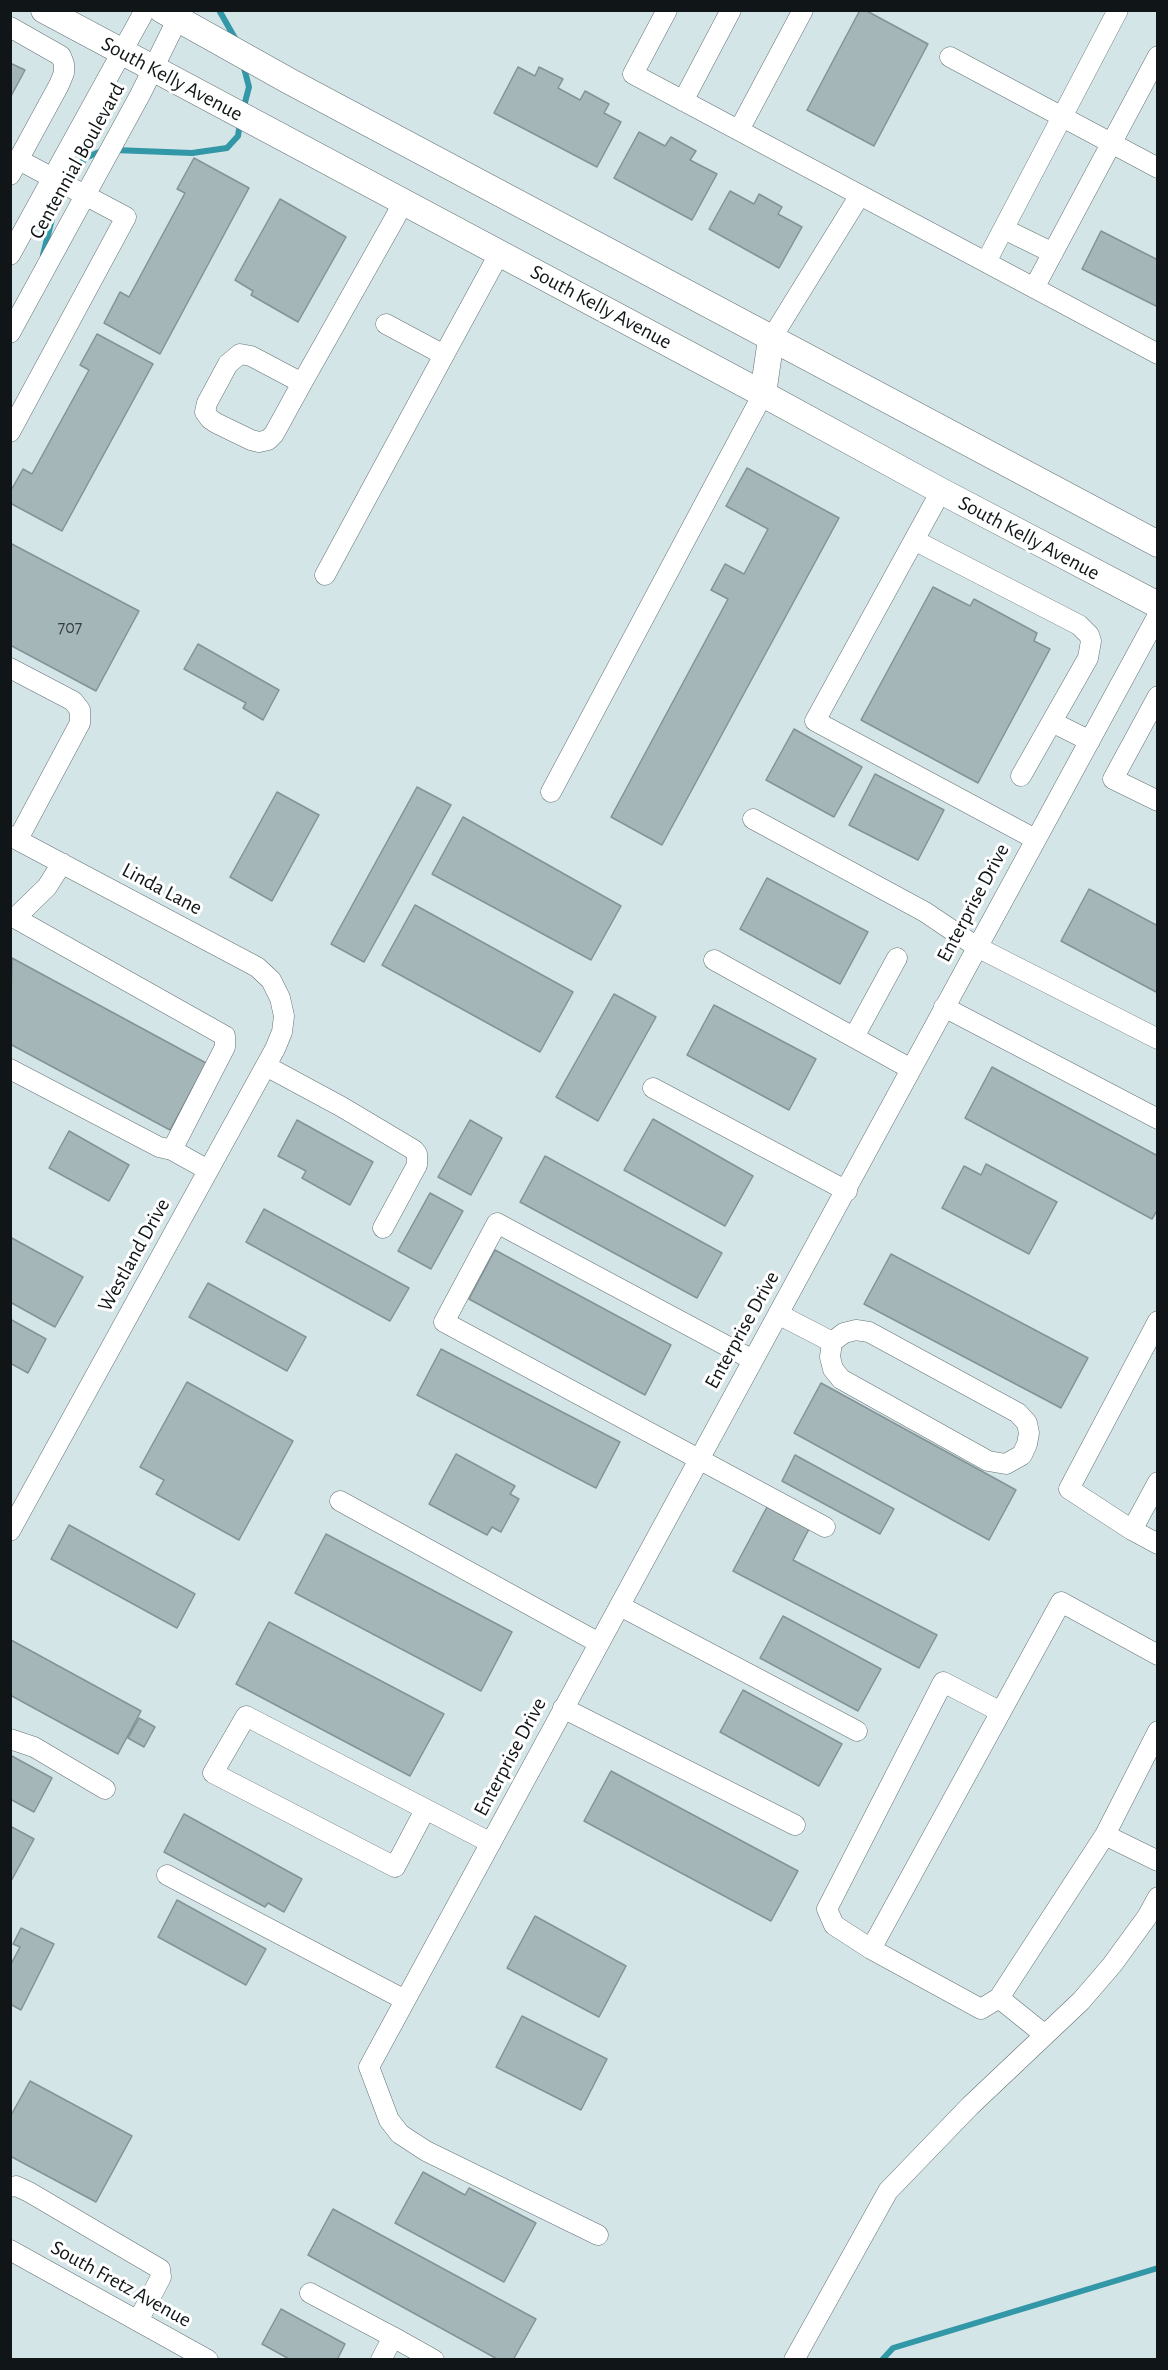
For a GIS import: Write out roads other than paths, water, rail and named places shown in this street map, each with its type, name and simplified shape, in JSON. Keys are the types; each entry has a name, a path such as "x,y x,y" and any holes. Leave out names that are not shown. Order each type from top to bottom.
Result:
{"main road":[{"name":"South Kelly Avenue","path":"44,10 1158,605"},
{"path":"174,13 771,339 1158,544"},
{"path":"763,394 771,339"}],"street":[{"name":"Centennial Boulevard","path":"10,255 145,10"},
{"path":"667,10 633,74 1158,354"},
{"path":"683,101 731,10"},
{"path":"739,130 802,10"},
{"path":"986,262 1118,10"},
{"name":"Centennial Boulevard","path":"10,333 153,68 174,13"},
{"path":"10,27 61,56 64,64 64,73 59,85 15,167 52,178 126,216 10,432"},
{"path":"1034,288 1158,56"},
{"path":"950,57 1158,168"},
{"path":"771,339 860,195"},
{"path":"302,383 251,357 240,354 228,364 205,411 216,423 251,440 260,442 268,440 274,434 403,202"},
{"path":"1004,229 1053,253"},
{"path":"325,575 499,254"},
{"path":"386,324 444,355"},
{"path":"551,792 763,394"},
{"path":"941,491 815,721 1035,839"},
{"path":"914,540 1079,625 1089,635 1091,641 1088,658 1021,776"},
{"name":"Enterprise Drive","path":"598,2235 426,2151 400,2134 389,2120 369,2067 1158,615"},
{"path":"10,668 73,701 80,710 80,723 14,837"},
{"path":"1158,696 1113,779 1158,801"},
{"path":"1052,722 1090,741"},
{"path":"753,819 925,912 977,947 1158,1039"},
{"name":"Linda Lane","path":"14,837 256,967 271,980 280,998"},
{"path":"62,863 47,887 13,922 225,1036 225,1047 172,1150"},
{"path":"854,1037 897,958"},
{"path":"714,960 911,1068"},
{"name":"Westland Drive","path":"10,1531 266,1066 282,1032 284,1016 280,998"},
{"path":"944,1008 1158,1119"},
{"path":"266,1066 342,1107 417,1154 417,1165 383,1228"},
{"path":"10,1069 208,1170"},
{"path":"653,1088 846,1191"},
{"path":"753,1360 497,1223 444,1322 825,1527"},
{"path":"778,1314 832,1342"},
{"path":"1158,1321 1069,1490 1158,1544"},
{"path":"856,1330 869,1332 1018,1413 1027,1422 1029,1433 1022,1455 1006,1464 988,1461 841,1379 833,1369 832,1342 844,1333 856,1330"},
{"path":"1132,1530 1158,1482"},
{"path":"340,1502 599,1643"},
{"path":"871,1949 1061,1602 1158,1655"},
{"path":"620,1606 857,1731"},
{"path":"1001,1712 943,1682 827,1909 834,1925 871,1949 981,2009 999,1998 1105,1834 1158,1731"},
{"path":"563,1708 795,1825"},
{"path":"425,1810 395,1867 213,1773 246,1716 491,1843"},
{"path":"10,1739 34,1747 105,1789"},
{"path":"1105,1834 1158,1861"},
{"path":"167,1875 405,2000"},
{"path":"794,2360 888,2191 927,2148 1081,2001 1112,1965 1147,1917 1158,1897"},
{"path":"999,1998 1045,2035"},
{"path":"10,2187 16,2186 28,2192 160,2269 161,2277 138,2321"},
{"name":"South Fretz Avenue","path":"10,2250 208,2360"},
{"path":"310,2293 435,2360"},
{"path":"381,2360 393,2337"}],"waterway":[{"path":"219,10 236,40"},
{"path":"243,64 249,87 243,110"},
{"path":"114,150 192,153 227,148 238,136 240,123"},
{"path":"43,255 56,203 85,158 104,150"},
{"path":"882,2360 893,2348 1158,2268"}]}
